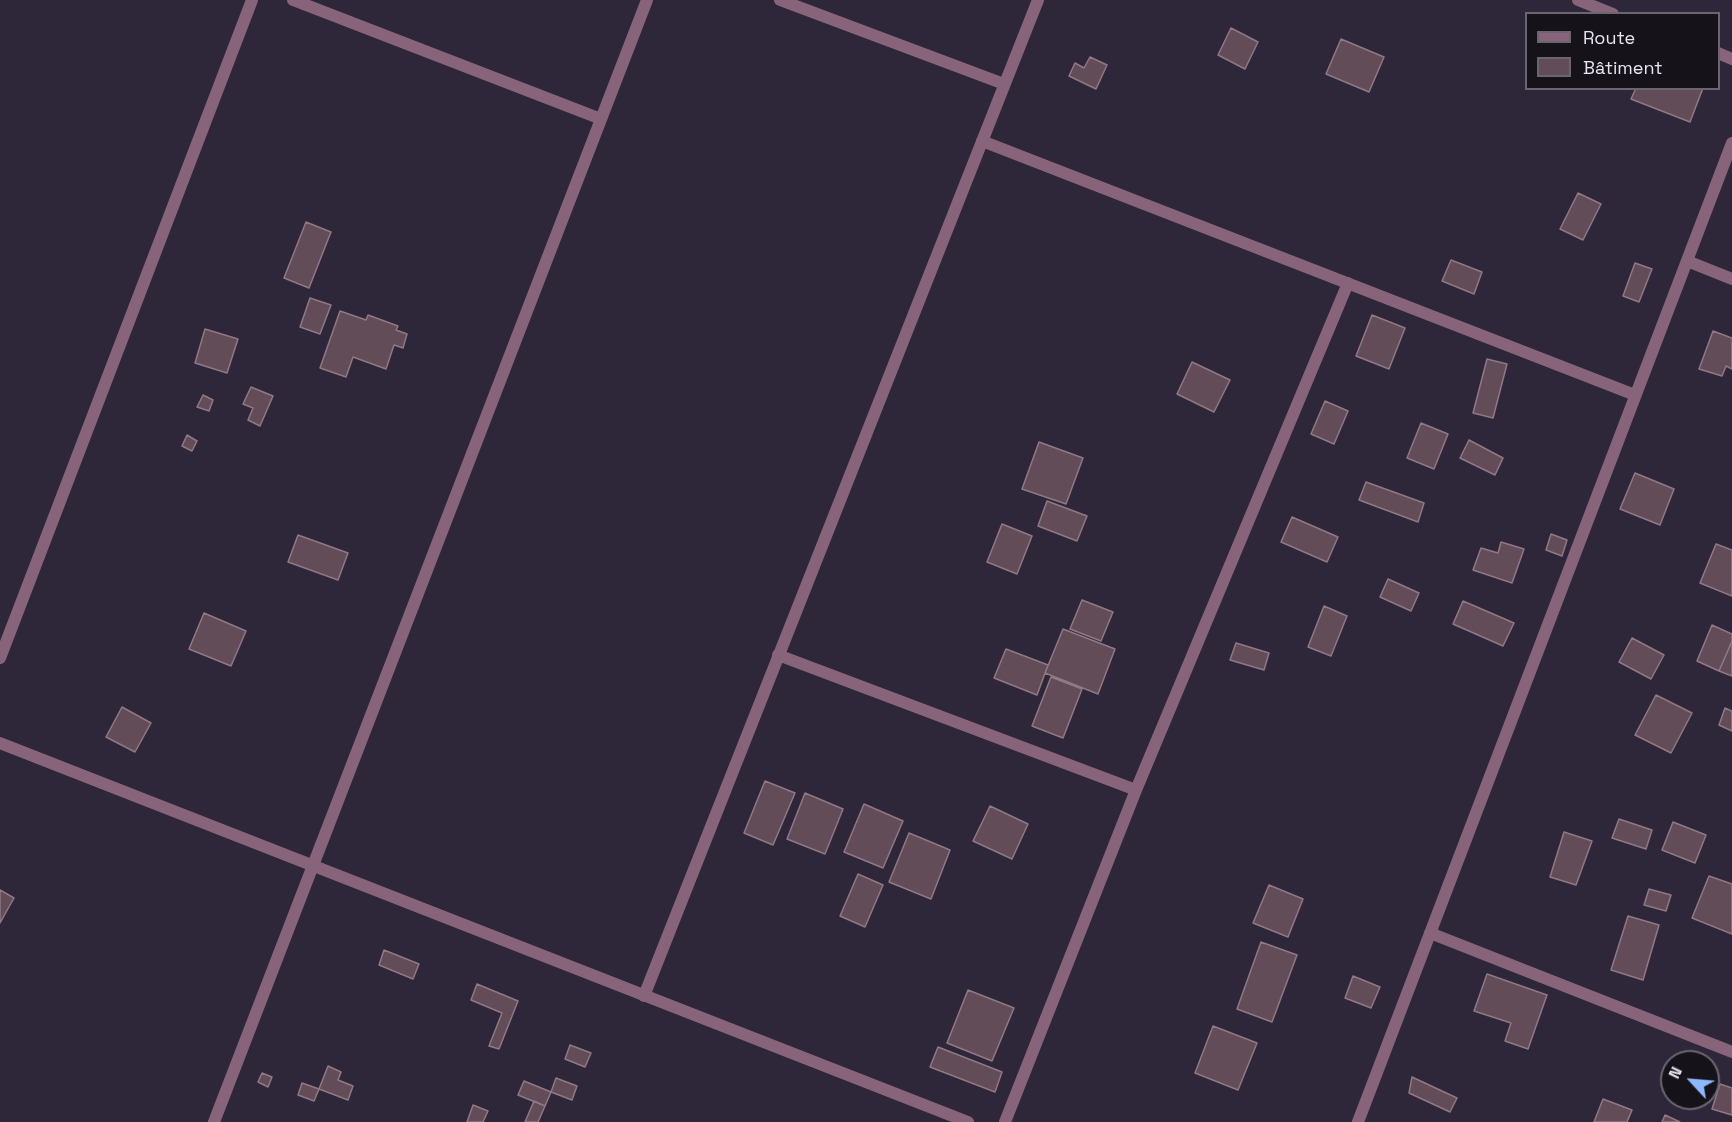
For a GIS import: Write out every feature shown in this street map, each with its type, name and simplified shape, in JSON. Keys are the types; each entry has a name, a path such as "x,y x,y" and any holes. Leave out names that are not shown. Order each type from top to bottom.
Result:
{"street":[{"path":"0,658 252,0"},
{"path":"293,0 601,119"},
{"path":"214,1122 647,0"},
{"path":"780,0 1004,84"},
{"path":"644,996 1038,0"},
{"path":"1578,0 1608,12"},
{"path":"982,141 1635,395"},
{"path":"1358,1122 1732,142"},
{"path":"1687,261 1732,279"},
{"path":"1005,1122 1136,790 1348,283"},
{"path":"778,655 1136,790"},
{"path":"0,743 968,1122"},
{"path":"1430,933 1732,1052"}],"building":[{"path":"1231,28 1258,42 1245,69 1218,55"},
{"path":"1341,39 1384,57 1369,92 1326,74"},
{"path":"1090,57 1107,65 1096,89 1069,76 1075,63 1084,68"},
{"path":"1635,90 1702,90 1690,122 1631,99"},
{"path":"1578,193 1601,204 1583,240 1560,229"},
{"path":"306,222 331,232 309,288 284,278"},
{"path":"1451,260 1482,272 1474,294 1442,281"},
{"path":"1635,263 1652,269 1639,302 1623,296"},
{"path":"310,298 331,305 320,334 300,327"},
{"path":"340,311 366,320 368,315 398,326 396,330 407,334 403,348 394,345 386,369 353,357 346,377 320,368"},
{"path":"1372,315 1405,328 1389,369 1356,356"},
{"path":"205,329 238,339 227,373 195,363"},
{"path":"1713,331 1732,338 1732,369 1726,366 1722,376 1699,369"},
{"path":"1487,359 1507,364 1493,418 1473,413"},
{"path":"1192,362 1230,380 1214,412 1177,394"},
{"path":"251,387 273,396 260,426 248,420 253,408 243,404"},
{"path":"203,395 213,400 209,411 197,407"},
{"path":"1325,401 1348,411 1334,444 1311,434"},
{"path":"1421,423 1448,434 1434,469 1407,458"},
{"path":"187,435 197,441 192,451 182,446"},
{"path":"1469,440 1503,458 1495,475 1460,458"},
{"path":"1039,442 1083,458 1066,504 1022,489"},
{"path":"1635,473 1674,489 1660,525 1620,509"},
{"path":"1366,482 1424,503 1418,522 1359,500"},
{"path":"1047,501 1087,516 1077,541 1038,526"},
{"path":"1292,517 1338,537 1327,562 1281,542"},
{"path":"1002,524 1032,536 1017,574 987,562"},
{"path":"1551,534 1567,540 1562,556 1546,550"},
{"path":"298,535 348,553 338,580 288,562"},
{"path":"1501,542 1524,549 1512,583 1473,570 1481,548 1498,553"},
{"path":"1716,544 1732,550 1732,596 1700,583"},
{"path":"1388,579 1419,593 1411,611 1380,597"},
{"path":"1082,600 1113,612 1101,641 1070,629"},
{"path":"1463,601 1514,623 1503,646 1453,624"},
{"path":"1324,606 1347,616 1331,656 1308,647"},
{"path":"204,613 246,631 231,666 189,649"},
{"path":"1712,625 1732,634 1732,641 1719,671 1697,661"},
{"path":"1063,629 1115,649 1098,694 1045,673"},
{"path":"1632,638 1664,655 1651,679 1619,662"},
{"path":"1732,641 1732,676 1719,671"},
{"path":"1236,643 1269,653 1264,670 1230,660"},
{"path":"1006,649 1048,665 1037,695 994,678"},
{"path":"1051,677 1082,689 1063,738 1032,726"},
{"path":"1656,695 1692,713 1671,753 1635,735"},
{"path":"122,707 151,723 135,752 106,737"},
{"path":"1725,708 1732,711 1732,731 1719,725"},
{"path":"765,781 795,793 773,845 744,833"},
{"path":"805,793 843,809 825,854 787,839"},
{"path":"864,804 903,821 883,868 844,852"},
{"path":"990,806 1028,824 1012,859 973,841"},
{"path":"1619,819 1652,830 1646,849 1612,838"},
{"path":"1673,822 1706,835 1695,863 1662,850"},
{"path":"1564,832 1592,841 1576,885 1550,877"},
{"path":"909,833 950,850 931,899 889,882"},
{"path":"858,874 883,885 865,927 840,916"},
{"path":"1709,876 1732,884 1732,934 1692,918"},
{"path":"1269,885 1303,899 1288,937 1253,923"},
{"path":"1649,889 1671,895 1666,911 1644,905"},
{"path":"0,890 14,898 0,923"},
{"path":"1628,916 1659,925 1643,980 1611,970"},
{"path":"1261,942 1297,955 1272,1022 1237,1009"},
{"path":"384,950 419,964 413,979 379,965"},
{"path":"1487,974 1547,995 1528,1049 1505,1041 1511,1023 1474,1011"},
{"path":"1353,976 1380,987 1371,1008 1345,998"},
{"path":"477,984 518,1001 499,1049 489,1046 502,1013 471,1000"},
{"path":"968,990 1014,1008 992,1061 947,1043"},
{"path":"1213,1026 1257,1043 1238,1090 1195,1073"},
{"path":"570,1045 591,1053 585,1067 565,1059"},
{"path":"938,1047 1002,1072 995,1092 930,1067"},
{"path":"328,1066 341,1072 338,1080 353,1086 348,1100 319,1089"},
{"path":"262,1073 272,1077 268,1087 258,1082"},
{"path":"1412,1077 1457,1098 1450,1112 1409,1093"},
{"path":"556,1078 577,1086 572,1100 551,1092"},
{"path":"524,1081 551,1092 545,1106 518,1095"},
{"path":"302,1083 319,1089 314,1101 298,1095"},
{"path":"1720,1084 1732,1088 1732,1115 1715,1110 1720,1110"},
{"path":"1603,1099 1632,1110 1627,1122 1594,1122"},
{"path":"534,1101 545,1106 538,1122 525,1122"},
{"path":"473,1105 488,1111 483,1122 467,1122"},
{"path":"1665,1115 1680,1122 1662,1122"}]}
